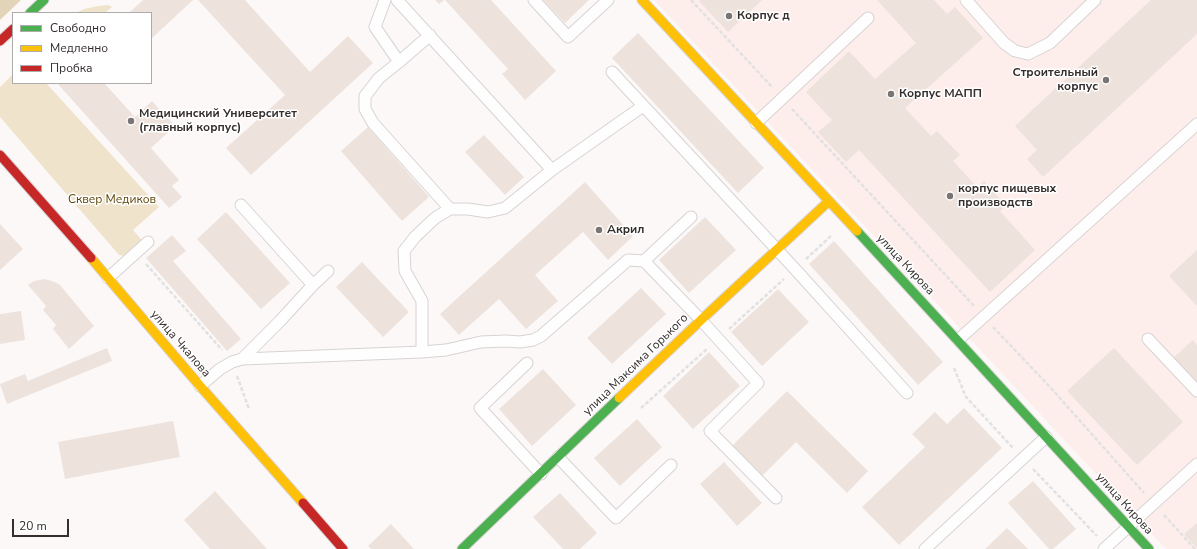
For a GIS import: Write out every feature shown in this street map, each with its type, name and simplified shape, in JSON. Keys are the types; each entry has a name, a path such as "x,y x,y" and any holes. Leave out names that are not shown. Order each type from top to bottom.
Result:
{"street":[{"path":"31,12 44,0"},
{"name":"улица Кирова","path":"648,2 756,123 958,340 1149,549"},
{"path":"0,40 12,30"},
{"name":"улица Чкалова","path":"0,155 343,549"},
{"name":"улица Максима Горького","path":"462,549 700,320 829,201"}],"lane":[{"path":"385,0 375,27 399,62"},
{"path":"397,0 552,170"},
{"path":"534,0 568,37 608,0"},
{"path":"966,0 1004,43 1015,51 1028,54 1050,43 1095,0"},
{"path":"756,123 868,18"},
{"path":"430,35 379,78 365,96 365,108 373,123 450,209"},
{"path":"612,72 777,249 907,393"},
{"path":"422,352 422,301 405,272 404,251 415,237 435,218 450,209 468,209 488,212 505,208 552,170 643,106"},
{"path":"958,340 1197,124"},
{"path":"240,205 313,286"},
{"path":"644,261 691,217"},
{"path":"108,278 148,242"},
{"path":"237,360 422,352 446,350 481,342 520,342 533,340 541,336 628,260 644,261 758,383 710,431 776,498"},
{"path":"200,386 220,369 237,360 280,321 328,271"},
{"path":"1148,339 1197,391"},
{"path":"527,363 480,408 540,474"},
{"path":"925,549 1046,437"},
{"path":"558,457 616,518 671,465"},
{"path":"1105,548 1195,469"}],"path":[{"path":"692,0 1050,387 1195,549"},
{"path":"827,230 837,241"},
{"path":"636,413 832,235"},
{"path":"137,253 237,360 251,415"},
{"path":"949,363 954,368 966,397 1105,548"}],"shaded area":[{"path":"0,0 21,0 0,20"},
{"path":"654,0 1197,0 1197,549 1166,549"}],"green space":[{"path":"108,5 112,7 106,12 78,12 84,9"},
{"name":"Сквер Медиков","path":"12,75 12,84 47,84 159,207 133,230 142,240 125,256 119,255 0,117 0,87"}],"building":[{"path":"143,0 193,0 152,38 152,12 130,12"},
{"path":"198,0 245,0 310,72 348,36 373,63 251,175 226,148 285,95"},
{"path":"435,0 444,0 439,4"},
{"path":"445,0 491,0 556,71 525,100 502,74 508,69"},
{"path":"543,0 589,0 565,23"},
{"name":"Корпус д","path":"762,0 728,32 699,1"},
{"path":"877,0 934,0 947,14 955,7 983,38 905,108 931,136 937,131 960,155 953,161 977,187 984,181 1006,206 1000,211 1035,250 990,292 859,150 846,162 818,132 832,120 806,92 849,51 875,79 916,43"},
{"name":"Строительный корпус","path":"1151,0 1197,0 1197,34 1043,177 1027,159 1037,150 1015,126"},
{"path":"638,33 764,168 738,193 612,58"},
{"name":"Медицинский Университет (главный корпус)","path":"58,84 105,84 135,117 152,101 175,126 151,148 179,180 172,186 182,197 169,208"},
{"path":"368,127 429,197 402,221 341,151"},
{"path":"484,135 524,177 505,195 465,152"},
{"path":"585,182 633,236 608,260 583,232 535,275 558,301 526,329 499,299 459,335 440,314"},
{"path":"226,212 290,283 261,309 197,239"},
{"path":"705,217 736,250 689,293 659,260"},
{"path":"0,224 23,249 0,270"},
{"path":"172,235 186,251 173,261 241,339 227,351 146,258"},
{"path":"834,241 943,362 918,385 809,264"},
{"path":"1197,250 1197,306 1169,276"},
{"path":"362,262 409,312 383,337 336,287"},
{"path":"45,279 60,285 94,326 69,349 53,329 56,325 43,310 46,306 28,285 34,281"},
{"path":"641,288 666,314 612,364 587,338"},
{"path":"778,289 809,322 762,366 731,332"},
{"path":"21,311 25,340 0,344 0,314"},
{"path":"1193,340 1197,345 1197,383 1173,358"},
{"path":"107,348 112,361 7,404 0,384 25,374 28,381"},
{"path":"1114,348 1183,422 1137,465 1067,391"},
{"path":"709,352 740,386 693,429 663,396"},
{"path":"543,369 576,405 532,446 499,409"},
{"path":"787,391 868,471 847,493 796,442 761,477 731,447"},
{"path":"964,408 1002,448 899,545 862,507 925,447 912,434 935,412 947,424"},
{"path":"637,419 662,447 620,486 594,458"},
{"path":"173,421 180,457 65,479 58,442"},
{"path":"724,462 762,503 737,526 700,484"},
{"path":"1033,481 1076,529 1053,549 1049,549 1008,503"},
{"path":"215,491 267,549 210,549 184,520"},
{"path":"560,493 597,533 580,549 563,549 533,517"},
{"path":"1197,523 1197,548 1184,534"},
{"path":"391,524 414,549 371,549 368,546"},
{"path":"1007,528 1028,549 985,549"}],"traffic: fast":[{"path":"31,12 44,0"},
{"path":"857,231 1149,549"},
{"path":"462,549 619,398"}],"traffic: slow":[{"path":"642,0 857,231"},
{"path":"619,398 829,201"},
{"path":"91,258 200,386 303,503"}],"traffic: jam":[{"path":"0,41 12,30"},
{"path":"0,155 91,258"},
{"path":"303,503 343,549"}],"place":[{"name":"Корпус д","path":"729,16"},
{"name":"Строительный корпус","path":"1106,80"},
{"name":"Корпус МАПП","path":"891,94"},
{"name":"Медицинский Университет (главный корпус)","path":"131,121"},
{"name":"корпус пищевых производств","path":"950,196"},
{"name":"Акрил","path":"599,230"}]}
